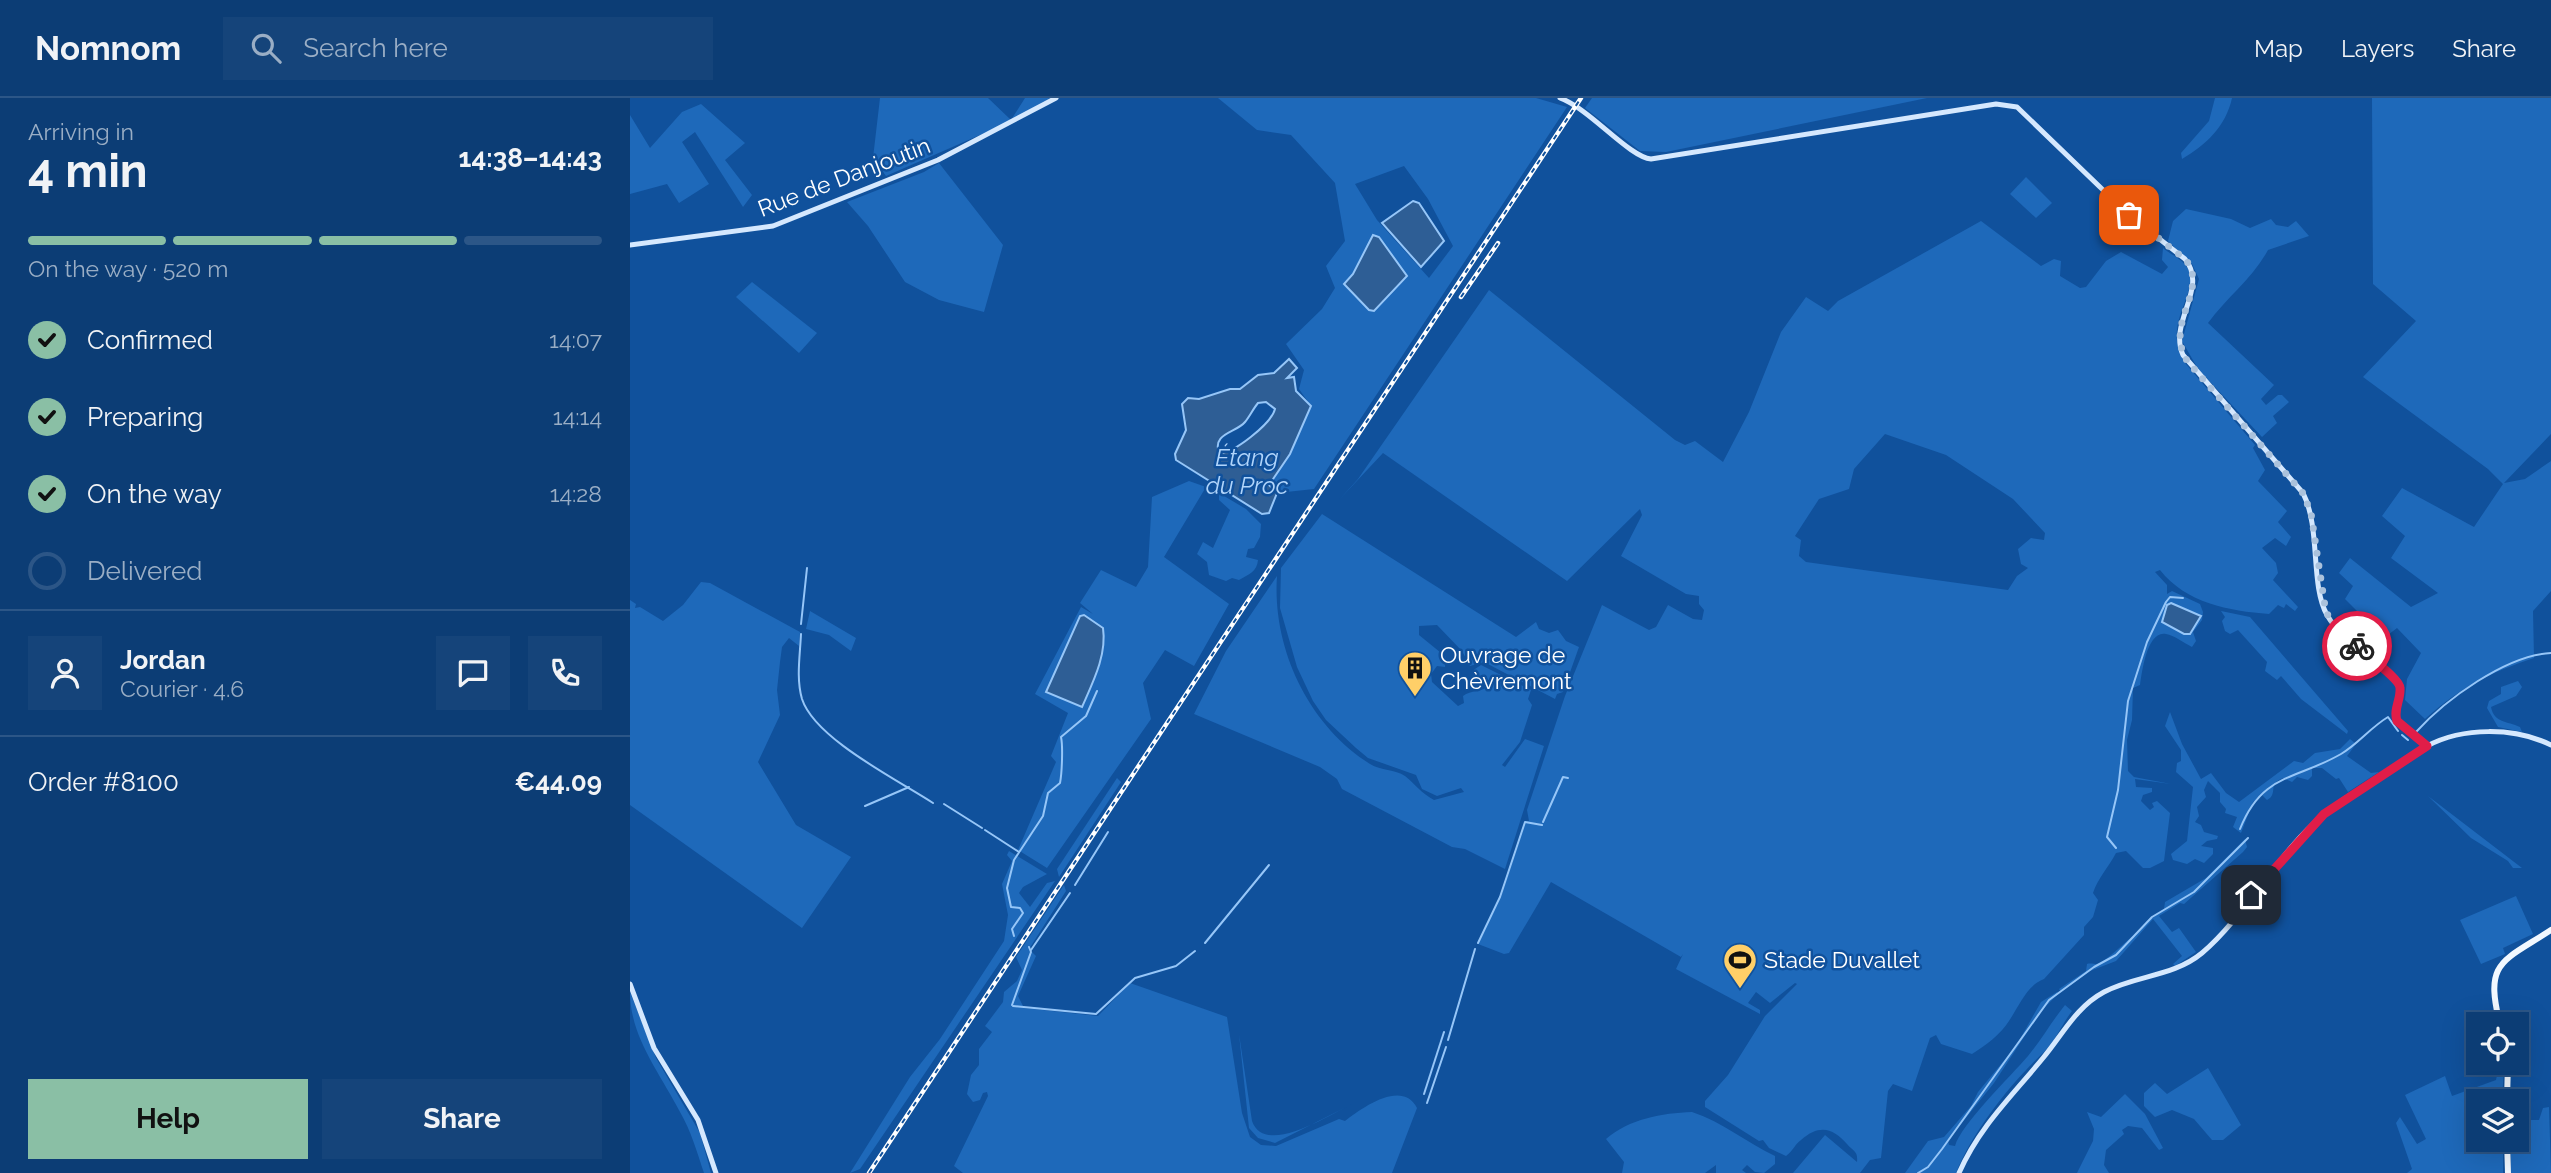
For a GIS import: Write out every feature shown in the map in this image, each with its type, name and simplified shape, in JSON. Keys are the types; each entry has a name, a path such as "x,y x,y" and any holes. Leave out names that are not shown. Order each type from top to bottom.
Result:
{"main road":[{"path":"2497,1012 2492,985 2500,967 2551,930"},
{"path":"2508,1152 2508,1173"}],"street":[{"name":"Rue de Danjoutin","path":"630,244 773,226 938,160 1056,98"},
{"path":"1560,98 1610,130 1634,153 1651,159 1996,104 2017,107 2129,215 2189,265 2194,278 2181,320 2179,346 2188,362 2308,503 2326,613 2375,664 2398,681 2400,691 2395,709 2397,721 2427,746"},
{"path":"1959,1173 1969,1150 1993,1114 2081,1009 2113,988 2165,974 2192,960 2215,940 2251,895 2324,814 2427,746 2443,739 2494,731 2551,745"},
{"path":"630,984 654,1048 698,1120 716,1173"}],"shaded area":[{"path":"880,98 988,98 1011,120 1025,98 1050,98 1012,121 886,176 873,158"},
{"path":"1218,98 1536,98 1567,107 1314,489 1277,493 1269,485 1290,454 1311,406 1299,389 1304,370 1286,344 1322,309 1335,288 1326,266 1345,241 1335,183 1291,135 1257,130","holes":["1404,166 1428,199 1453,246 1429,278 1377,220 1355,184"]},
{"path":"1592,98 1927,98 1666,152 1640,151 1585,108"},
{"path":"2215,98 2232,98 2225,117 2207,141 2182,159 2181,153 2209,121"},
{"path":"2372,98 2551,98 2551,434 2504,483 2525,479 2551,461 2551,591 2533,611 2534,658 2476,682 2425,719 2405,700 2407,679 2421,653 2397,628 2384,638 2345,599 2353,586 2339,573 2350,558 2411,607 2438,593 2391,558 2405,536 2382,516 2402,488 2474,527 2503,484 2488,469 2363,377 2416,321 2373,284"},
{"path":"701,104 745,143 725,160 752,195 743,207 695,132 682,142 709,184 679,203 667,184 630,194 630,115 650,148 682,112"},
{"path":"939,163 1003,245 984,312 939,300 905,282 868,226 847,202 924,172"},
{"path":"2026,177 2052,203 2036,218 2010,194"},
{"path":"2186,209 2231,219 2250,228 2271,219 2276,225 2288,227 2296,221 2309,236 2268,250 2255,270 2208,323 2274,385 2261,399 2266,405 2278,395 2282,395 2289,402 2273,416 2277,423 2262,437 2198,369 2182,341 2199,279 2192,264 2168,241 2173,221"},
{"path":"1981,221 2041,266 2054,259 2061,261 2060,276 2080,288 2086,287 2106,261 2121,252 2162,274 2168,267 2162,260 2163,248 2183,263 2191,278 2178,323 2179,350 2186,364 2255,445 2253,448 2265,470 2258,481 2287,511 2278,522 2291,537 2286,546 2275,538 2262,548 2276,563 2278,573 2273,580 2298,607 2295,611 2286,604 2284,608 2278,605 2269,614 2224,607 2195,598 2160,570 2155,572 2167,585 2167,594 2172,591 2200,604 2203,612 2202,620 2193,632 2196,641 2192,647 2166,634 2154,638 2147,653 2140,685 2133,688 2132,720 2127,740 2128,771 2134,777 2171,784 2135,779 2136,787 2152,788 2152,792 2143,795 2141,801 2150,810 2154,807 2152,803 2157,801 2170,813 2164,861 2150,868 2143,868 2126,851 2116,853 2093,893 2098,900 2093,917 2084,927 2084,935 2044,979 2028,991 2006,1026 1987,1043 1972,1054 1941,1044 1936,1035 1930,1038 1912,1091 1893,1084 1888,1091 1881,1158 1870,1160 1860,1173 1793,1173 1825,1135 1857,1162 1857,1156 1837,1135 1820,1130 1808,1135 1786,1156 1705,1107 1705,1101 1728,1075 1765,1016 1797,984 1770,1003 1756,992 1748,1003 1760,1010 1760,1014 1676,969 1683,954 1681,957 1551,882 1509,953 1504,954 1478,944 1500,899 1526,821 1529,821 1527,810 1565,696 1602,605 1649,630 1656,627 1668,605 1693,619 1702,620 1704,610 1699,604 1699,596 1686,594 1621,556 1642,515 1640,509 1567,581 1383,453 1339,500 1358,479 1489,290 1675,440 1685,445 1695,441 1723,462 1749,412 1781,332 1806,297 1828,311 1838,301","holes":["1885,434 1946,455 2013,499 2045,533 2044,540 2031,538 2018,549 2021,564 2028,568 2017,576 2008,590 1806,562 1799,556 1801,540 1795,536 1819,499 1849,489 1854,469"]},
{"path":"752,282 817,333 799,353 736,297"},
{"path":"1189,481 1206,487 1164,557 1229,604 1194,666 1165,650 1143,683 1151,719 1047,868 1018,850 1056,762 1051,756 1068,713 1035,694 1081,607 1093,614 1080,603 1101,570 1136,587 1148,567 1152,497"},
{"path":"1219,493 1246,509 1261,524 1260,537 1254,548 1248,549 1246,557 1258,560 1256,567 1239,580 1232,578 1226,581 1209,575 1207,562 1197,554 1203,542 1213,548 1230,510 1219,500"},
{"path":"1322,514 1516,637 1536,622 1539,629 1549,633 1558,630 1566,641 1579,647 1563,692 1557,694 1555,699 1484,662 1470,666 1462,651 1437,625 1419,626 1419,635 1446,657 1445,667 1437,666 1431,674 1432,682 1458,706 1464,703 1463,696 1489,686 1481,683 1472,671 1481,665 1531,690 1528,699 1532,705 1520,742 1502,765 1505,767 1525,739 1544,746 1505,869 1465,849 1452,847 1342,789 1337,779 1320,767 1194,714 1226,651 1277,576 1277,603 1288,657 1298,682 1329,728 1348,748 1370,764 1405,776 1434,800 1464,792 1461,788 1437,796 1422,789 1416,775 1368,758 1326,720 1313,701 1297,667 1280,608 1281,568"},
{"path":"701,582 710,583 800,632 799,646 789,638 782,647 777,690 780,715 758,762 796,825 851,857 802,928 630,805 630,600 636,604 635,608 640,607 663,621 683,605"},
{"path":"810,611 856,638 851,651 829,635 806,629"},
{"path":"2221,611 2250,617 2348,731 2347,734 2301,699 2281,676 2277,680 2265,671 2267,662 2238,630 2230,634 2225,631 2222,621 2225,617"},
{"path":"2518,681 2522,687 2516,696 2491,707 2498,719 2520,727 2522,732 2498,727 2487,708 2489,701 2501,694 2501,687"},
{"path":"2170,712 2182,744 2201,779 2211,773 2226,793 2239,802 2294,761 2303,763 2315,753 2340,749 2350,739 2356,744 2347,756 2371,773 2379,772 2348,792 2339,778 2336,779 2322,768 2312,768 2312,776 2308,780 2297,777 2292,782 2283,778 2274,785 2270,798 2267,800 2262,795 2253,802 2241,833 2233,827 2237,817 2225,813 2226,809 2220,802 2220,793 2208,781 2204,790 2206,797 2197,807 2199,816 2195,822 2201,825 2204,832 2218,836 2201,846 2213,848 2213,854 2204,863 2195,859 2187,864 2173,860 2171,854 2187,841 2193,787 2176,772 2177,763 2181,761 2181,750 2165,726"},
{"path":"1117,778 1121,782 1059,877 1057,869"},
{"path":"2428,796 2522,868 2513,868 2508,861 2471,838"},
{"path":"2245,839 2247,847 2243,852 2184,904 2180,903 2159,916 2172,932 2179,928 2196,952 2175,966 2173,964 2182,956 2153,919 2116,961 2090,971 2061,992 2059,989 2086,971 2087,964 2103,961 2119,948 2164,909 2165,902 2206,878"},
{"path":"1009,851 1047,874 1023,887 1019,893 1030,907 1047,883 1055,881 860,1169 850,1173 910,1077 940,1039 1004,941 1008,915 1002,884 1012,861 1007,855"},
{"path":"1064,885 1066,891 1029,949 1036,956 1018,996 1024,1008 1098,1016 1130,983 1227,1017 1242,1113 1250,1137 1261,1145 1276,1146 1339,1119 1345,1121 1361,1109 1382,1099 1402,1096 1417,1108 1392,1173 963,1173 954,1166 988,1096 987,1092 983,1093 980,1100 973,1102 967,1094 971,1075 979,1065 979,1049 992,1032 985,1026 1003,1002 1004,992 1017,981 1022,970 1016,957"},
{"path":"2516,896 2533,934 2503,948 2505,954 2481,964 2460,920"},
{"path":"630,992 656,1058 700,1133 711,1173 704,1173 684,1119 641,1039 631,1008"},
{"path":"2057,992 2041,1011 1994,1083 1948,1140 1949,1145 1955,1146 1967,1125 2028,1056 2065,1005 2072,1011 2048,1047 1994,1108 1972,1140 1956,1173 1905,1173 1928,1141 1944,1137 1971,1106 1978,1092 2016,1046 2041,1002"},
{"path":"1239,1034 1252,1121 1259,1131 1270,1135 1284,1134 1312,1124 1275,1143 1258,1138 1249,1128"},
{"path":"2208,1068 2241,1125 2223,1140 2212,1140 2194,1119 2172,1110 2155,1117 2144,1106 2144,1093 2155,1083 2167,1094"},
{"path":"2497,1075 2504,1075 2503,1089 2471,1089 2496,1080"},
{"path":"2445,1076 2452,1096 2466,1091 2466,1152 2503,1152 2503,1173 2407,1173 2412,1169 2396,1123 2400,1117 2417,1144 2426,1139 2405,1095"},
{"path":"2125,1094 2145,1114 2163,1148 2159,1150 2142,1128 2128,1126 2122,1130 2124,1134 2106,1150 2104,1165 2109,1173 2077,1173 2093,1141 2094,1129 2087,1112 2101,1117"},
{"path":"2549,1107 2551,1173 2511,1173 2511,1152 2529,1152 2529,1120 2539,1120 2543,1108"},
{"path":"1692,1112 1714,1121 1775,1156 1775,1164 1764,1173 1755,1172 1747,1165 1742,1170 1746,1173 1716,1173 1716,1165 1705,1173 1622,1173 1624,1162 1606,1139 1625,1126 1646,1118"}],"water":[{"path":"1413,201 1419,203 1444,241 1421,267 1382,223"},
{"path":"1373,235 1379,237 1407,276 1374,311 1369,310 1344,284 1353,274"},
{"name":"Étang du Proc","path":"1289,359 1297,368 1287,378 1294,377 1296,391 1311,406 1290,454 1269,485 1277,493 1269,513 1262,514 1176,460 1175,454 1186,430 1182,404 1188,398 1199,399 1230,389 1240,389 1258,375 1274,373","holes":["1266,402 1275,409 1267,422 1251,437 1233,449 1219,453 1218,446 1222,437 1241,426 1258,403"]},
{"path":"2171,603 2201,616 2190,634 2184,634 2162,622 2167,605"},
{"path":"1084,615 1103,628 1104,638 1098,668 1082,707 1046,692 1080,616"}],"waterway":[{"path":"801,624 807,568"},
{"path":"2116,848 2107,837 2118,790 2128,701 2147,642 2166,602 2170,597 2183,598"},
{"path":"801,634 799,683 802,699 810,714 823,729 859,757 933,803"},
{"path":"2416,732 2443,706 2496,670 2533,656 2551,653"},
{"path":"1014,936 1012,929 1023,913 1020,908 1011,907 1007,888 1014,860 1043,816 1048,793 1060,783 1061,737 1086,716 1097,691"},
{"path":"2240,829 2259,797 2282,780 2341,754 2388,717 2398,731"},
{"path":"2402,735 2408,740"},
{"path":"1543,822 1563,777 1568,778"},
{"path":"865,806 909,787"},
{"path":"944,804 982,828"},
{"path":"1478,943 1500,897 1525,822 1542,825"},
{"path":"985,830 1019,852"},
{"path":"1075,885 1108,832"},
{"path":"1918,1173 1928,1167 1942,1149 2049,1000 2094,967 2116,955 2152,917 2194,892 2248,838"},
{"path":"1205,943 1269,865"},
{"path":"1031,950 1070,893"},
{"path":"1012,1005 1031,952 1029,947"},
{"path":"1448,1040 1475,949"},
{"path":"1013,1006 1096,1014 1135,978 1176,966 1195,951"},
{"path":"1424,1094 1444,1032"},
{"path":"1427,1103 1446,1047"}],"railway":[{"path":"869,1173 1581,98"},
{"path":"1461,297 1498,243"}],"way so far":[{"path":"2129,215 2185,259 2192,269 2194,278 2181,320 2179,346 2188,362 2303,493 2311,513 2326,613 2357,646"}],"place":[{"name":"Ouvrage de Chèvremont","path":"1415,698"},
{"name":"Stade Duvallet","path":"1740,990"}],"route":[{"path":"2251,895 2324,814 2427,746 2404,730 2397,721 2395,709 2400,691 2398,681 2357,646"}]}
